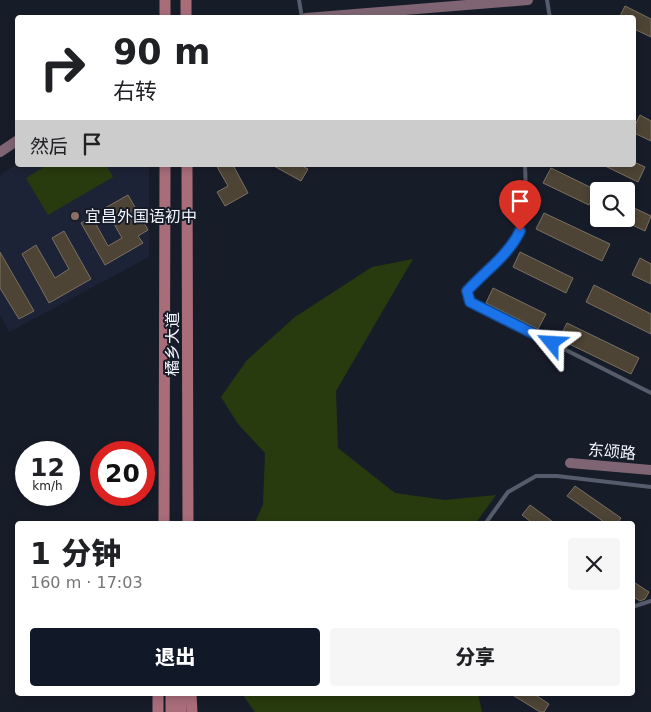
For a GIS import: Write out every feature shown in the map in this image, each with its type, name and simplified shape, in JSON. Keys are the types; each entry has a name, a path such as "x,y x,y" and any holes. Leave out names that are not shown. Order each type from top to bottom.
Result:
{"main road":[{"path":"165,0 165,15"},
{"path":"186,0 186,15"},
{"name":"橘乡大道","path":"164,521 165,167"},
{"name":"橘乡大道","path":"187,167 189,267 188,521"},
{"path":"158,696 158,712"},
{"path":"171,696 171,712"},
{"path":"181,696 181,712"},
{"path":"192,696 192,712"}],"street":[{"path":"343,15 528,0"},
{"path":"0,152 15,142"},
{"name":"东颂路","path":"570,462 651,470"}],"lane":[{"path":"299,0 302,15"},
{"path":"547,0 550,15"},
{"path":"525,167 526,196 524,221 515,240 501,258 467,291 470,302 651,393"},
{"path":"487,521 508,492 536,476 557,476 651,487"},
{"path":"635,606 651,601"}],"shaded area":[{"name":"宜昌外国语初中","path":"15,165 15,167 149,167 149,257 9,332 0,315 0,175"}],"green space":[{"path":"44,167 107,167 113,177 48,215 26,178"},
{"path":"413,259 336,391 338,448 395,493 445,500 496,495 477,521 255,521 263,505 265,453 238,424 221,397 247,360 295,317 372,267"},
{"path":"243,696 478,696 482,712 255,712"}],"building":[{"path":"625,6 651,19 651,37 636,30 636,15 620,15"},
{"path":"640,115 651,121 651,141 636,134 636,123"},
{"path":"636,163 645,167 638,182 607,167 636,167"},
{"path":"217,167 234,167 248,193 225,206 217,192 228,186"},
{"path":"276,167 304,167 308,169 301,181"},
{"path":"551,168 590,187 590,203 589,205 543,183"},
{"path":"128,195 148,230 138,236 143,243 105,265 81,223 92,217 108,246 122,238 105,208"},
{"path":"635,208 651,216 645,231 635,226"},
{"path":"544,213 610,244 602,261 536,229"},
{"path":"64,231 91,279 49,303 22,254 36,245 55,278 69,269 52,238"},
{"path":"0,252 34,311 19,319 0,288"},
{"path":"520,252 573,278 566,293 513,267"},
{"path":"640,258 651,264 651,284 632,275"},
{"path":"594,285 651,314 651,334 586,302"},
{"path":"493,288 546,314 538,329 486,303"},
{"path":"567,323 639,358 631,374 559,339"},
{"path":"575,486 621,518 619,521 603,521 567,496"},
{"path":"530,505 552,521 530,521 522,515"},
{"path":"635,583 649,592 645,599 640,601 635,598"},
{"path":"514,696 537,696 549,704 544,712 540,712"}],"place":[{"name":"宜昌外国语初中","path":"75,216"}],"route":[{"path":"520,231 496,264 467,291 470,302 552,343"}]}
